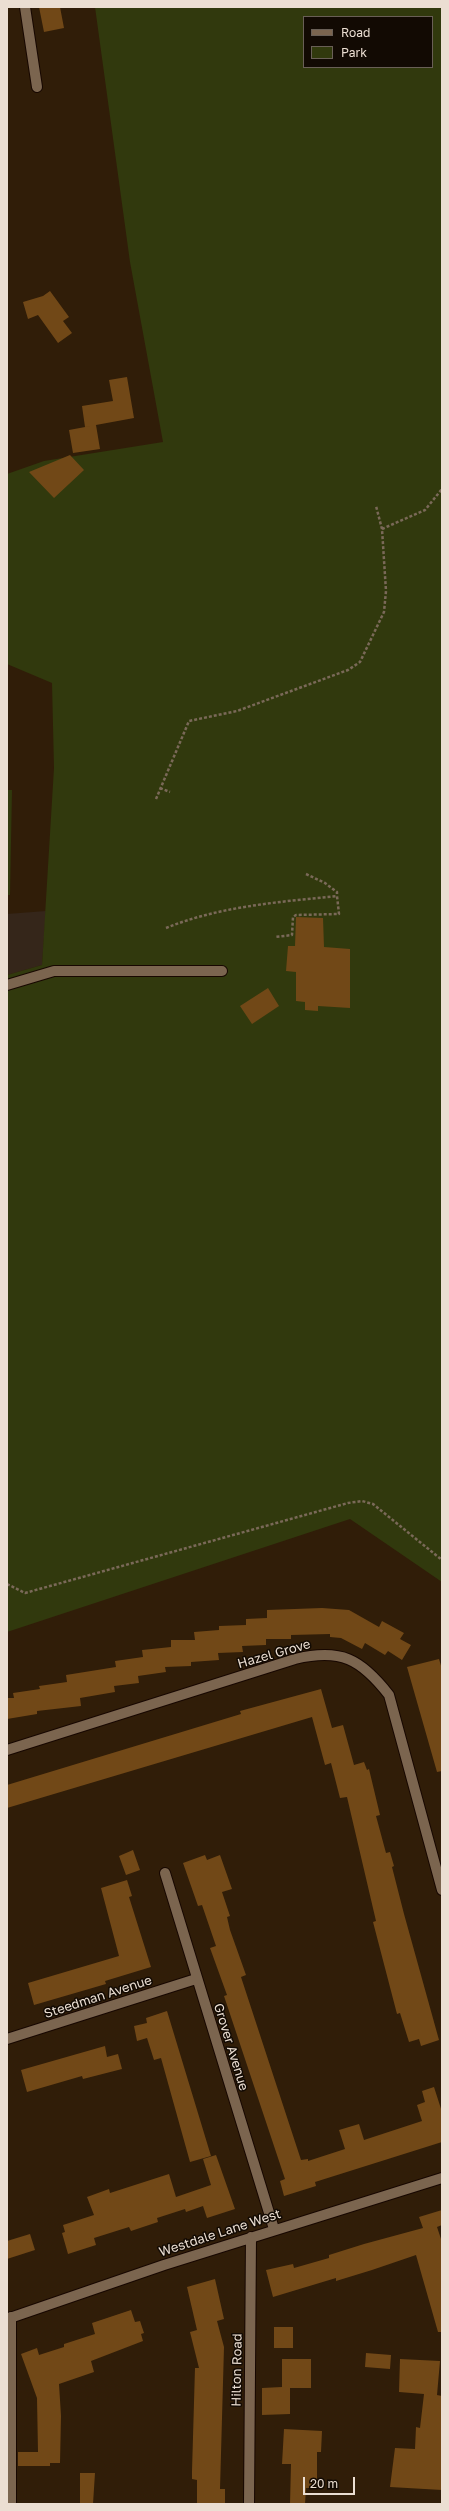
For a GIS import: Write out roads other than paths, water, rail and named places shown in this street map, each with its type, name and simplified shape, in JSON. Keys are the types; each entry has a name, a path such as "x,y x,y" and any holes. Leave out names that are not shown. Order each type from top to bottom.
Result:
{"street":[{"path":"25,7 37,87"},
{"path":"7,985 54,971 222,971"},
{"name":"Hazel Grove","path":"7,1750 295,1659 316,1654 339,1655 357,1662 375,1676 389,1695 442,1890"},
{"name":"Grover Avenue","path":"165,1873 196,1979 274,2229"},
{"name":"Steedman Avenue","path":"7,2039 196,1979"},
{"name":"Westdale Lane West","path":"9,2318 164,2264 442,2178"},
{"name":"Hilton Road","path":"249,2504 251,2237"},
{"path":"9,2318 11,2504"}]}
